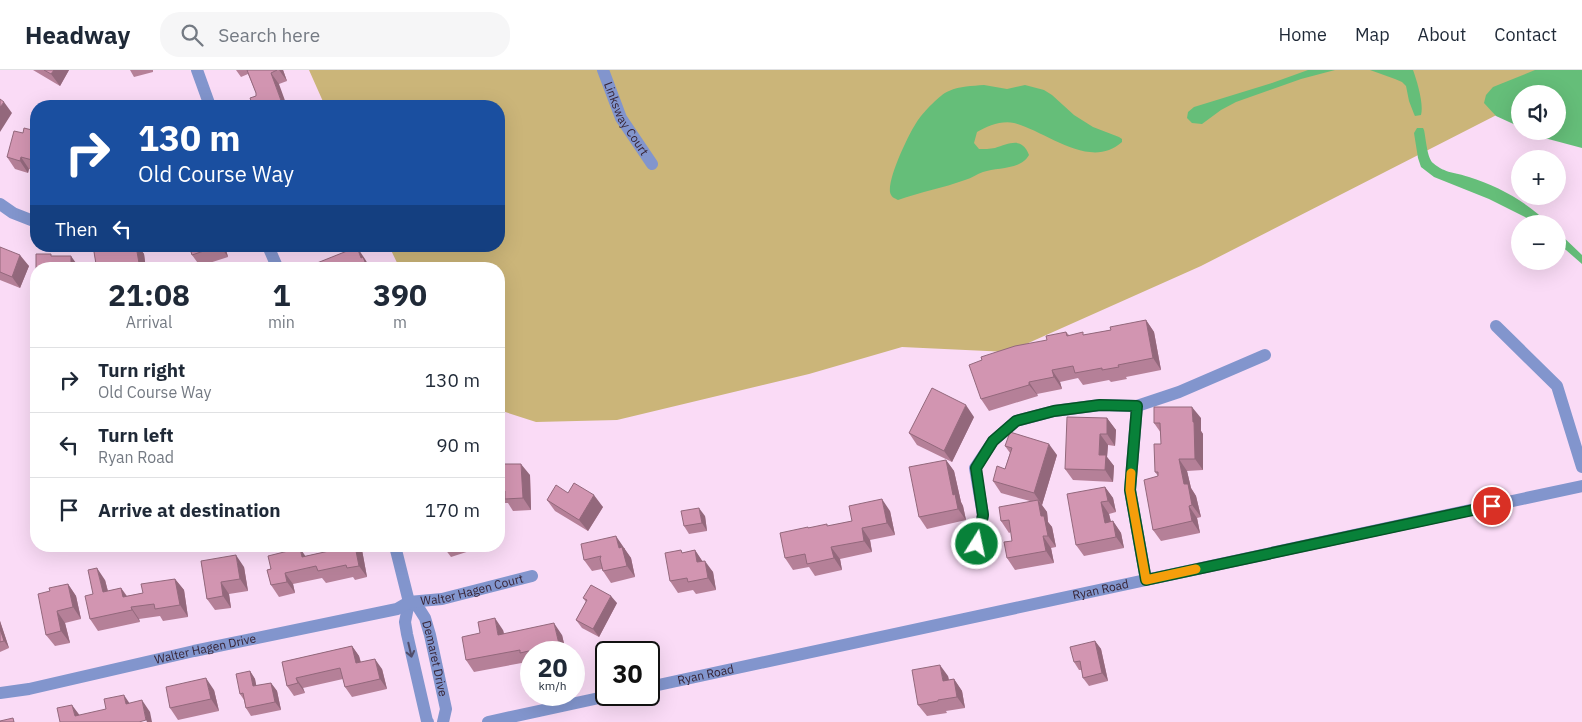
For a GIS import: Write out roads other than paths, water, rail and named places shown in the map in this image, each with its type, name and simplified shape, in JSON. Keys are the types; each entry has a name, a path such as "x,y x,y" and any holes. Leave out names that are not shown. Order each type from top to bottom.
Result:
{"street":[{"path":"198,70 208,100"},
{"name":"Linksway Court","path":"603,70 621,118 652,164"},
{"path":"0,204 13,213 30,220"},
{"path":"1496,326 1557,386 1582,467"},
{"path":"968,556 977,544 983,515 976,468 993,441 1016,421 1054,411 1100,405 1137,406 1179,392 1265,355"},
{"path":"1137,406 1130,490 1146,580"},
{"name":"Ryan Road","path":"660,685 1582,486"},
{"name":"Demaret Drive","path":"397,552 410,602 405,622 428,722"},
{"name":"Walter Hagen Court","path":"410,602 442,599 532,576"},
{"name":"Demaret Drive","path":"410,602 418,607 425,618 430,635 446,709 443,722"},
{"name":"Walter Hagen Drive","path":"0,693 30,689 204,649 396,609 410,602"},
{"path":"488,722 595,699"}]}
